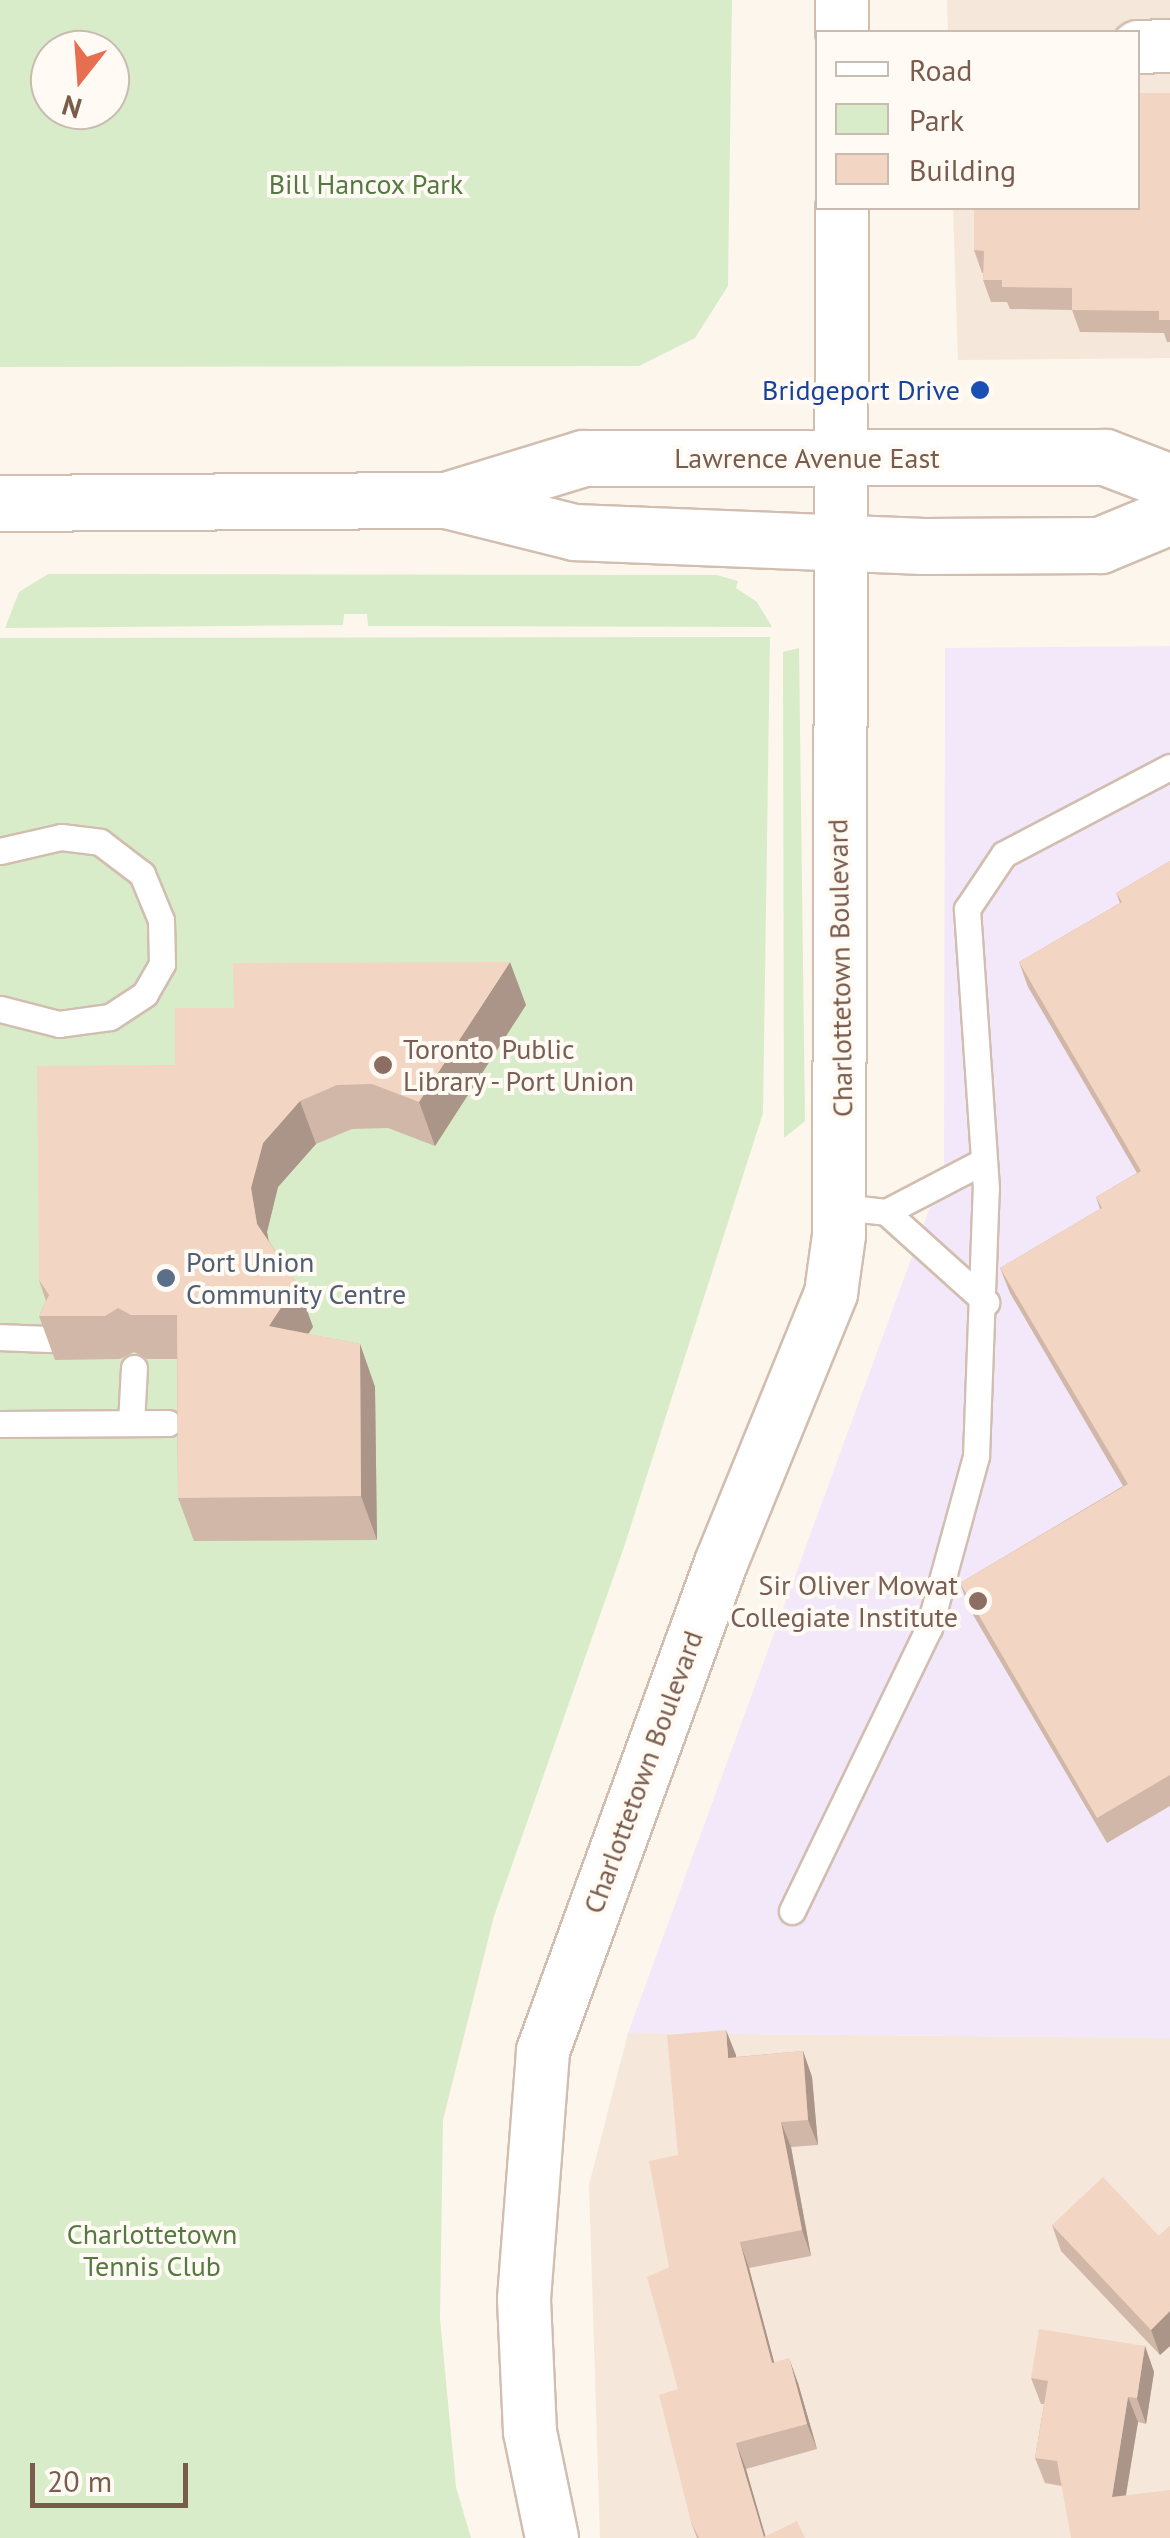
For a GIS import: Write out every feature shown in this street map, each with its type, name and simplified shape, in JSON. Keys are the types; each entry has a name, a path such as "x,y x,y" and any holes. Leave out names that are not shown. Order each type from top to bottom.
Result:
{"main road":[{"name":"Lawrence Avenue East","path":"446,500 584,458 1105,456 1170,482"},
{"name":"Lawrence Avenue East","path":"0,503 446,500 574,532 843,542 1100,545 1170,516"}],"street":[{"path":"842,0 842,30"},
{"path":"1140,46 1170,46"},
{"path":"842,210 839,458 843,542"},
{"name":"Charlottetown Boulevard","path":"552,2538 530,2432 524,2299 544,2051 721,1564 864,1209 837,866 843,542"}],"lane":[{"path":"792,1912 929,1628 976,1456 986,1302 984,1161 968,909 1004,854 1170,766"},
{"path":"0,851 61,837 100,842 142,874 160,920 162,964 145,994 110,1017 59,1024 0,1009"},
{"path":"864,1209 984,1161"},
{"path":"864,1209 986,1302"},
{"path":"0,1337 48,1338"},
{"path":"131,1423 134,1368"},
{"path":"0,1424 168,1423"}],"shaded area":[{"path":"947,0 1170,0 1170,358 958,360 953,210 1140,210 1140,30 948,30"},
{"name":"Sir Oliver Mowat Collegiate Institute","path":"1170,646 1170,2038 628,2033 944,1169 945,648"},
{"path":"628,2033 1170,2038 1170,2538 600,2538 589,2185"}],"green space":[{"name":"Bill Hancox Park","path":"0,0 732,0 728,286 695,338 639,366 0,367"},
{"path":"48,574 717,575 738,581 736,588 757,602 772,627 368,626 367,614 344,614 343,625 5,628 19,592"},
{"name":"Charlottetown Tennis Club","path":"770,637 763,1113 624,1547 494,1916 443,2120 440,2318 456,2487 471,2538 0,2538 0,638"},
{"path":"799,648 805,1121 784,1138 783,652"}],"building":[{"path":"1140,93 1170,93 1170,320 1159,320 1159,311 1072,310 1072,288 1002,287 1002,280 983,280 984,251 974,250 974,210 1140,210"},
{"name":"Sir Oliver Mowat Collegiate Institute","path":"1170,861 1170,1775 1097,1818 960,1583 1128,1484 1000,1268 1102,1208 1096,1197 1141,1171 1019,962 1122,902 1116,893"},
{"name":"Port Union Community Centre","path":"510,962 419,1102 372,1084 337,1085 300,1101 263,1143 251,1188 257,1224 297,1283 269,1326 360,1344 361,1496 178,1498 177,1315 131,1315 118,1308 105,1316 39,1316 49,1295 39,1280 37,1066 175,1065 175,1008 234,1008 233,963"},
{"path":"726,2030 728,2058 803,2051 808,2120 781,2122 802,2230 740,2242 772,2363 789,2358 807,2424 736,2443 764,2537 797,2521 805,2538 699,2538 691,2522 659,2395 678,2389 647,2277 669,2267 649,2161 678,2155 667,2035"},
{"path":"1103,2177 1159,2236 1170,2226 1170,2311 1151,2330 1052,2225"},
{"path":"1039,2329 1145,2346 1137,2398 1128,2397 1112,2497 1170,2490 1170,2538 1071,2538 1057,2461 1035,2458 1048,2381 1031,2378"}],"place":[{"name":"Bridgeport Drive","path":"980,390"},
{"name":"Toronto Public Library - Port Union","path":"383,1065"},
{"name":"Port Union Community Centre","path":"166,1278"},
{"name":"Sir Oliver Mowat Collegiate Institute","path":"978,1601"}]}
